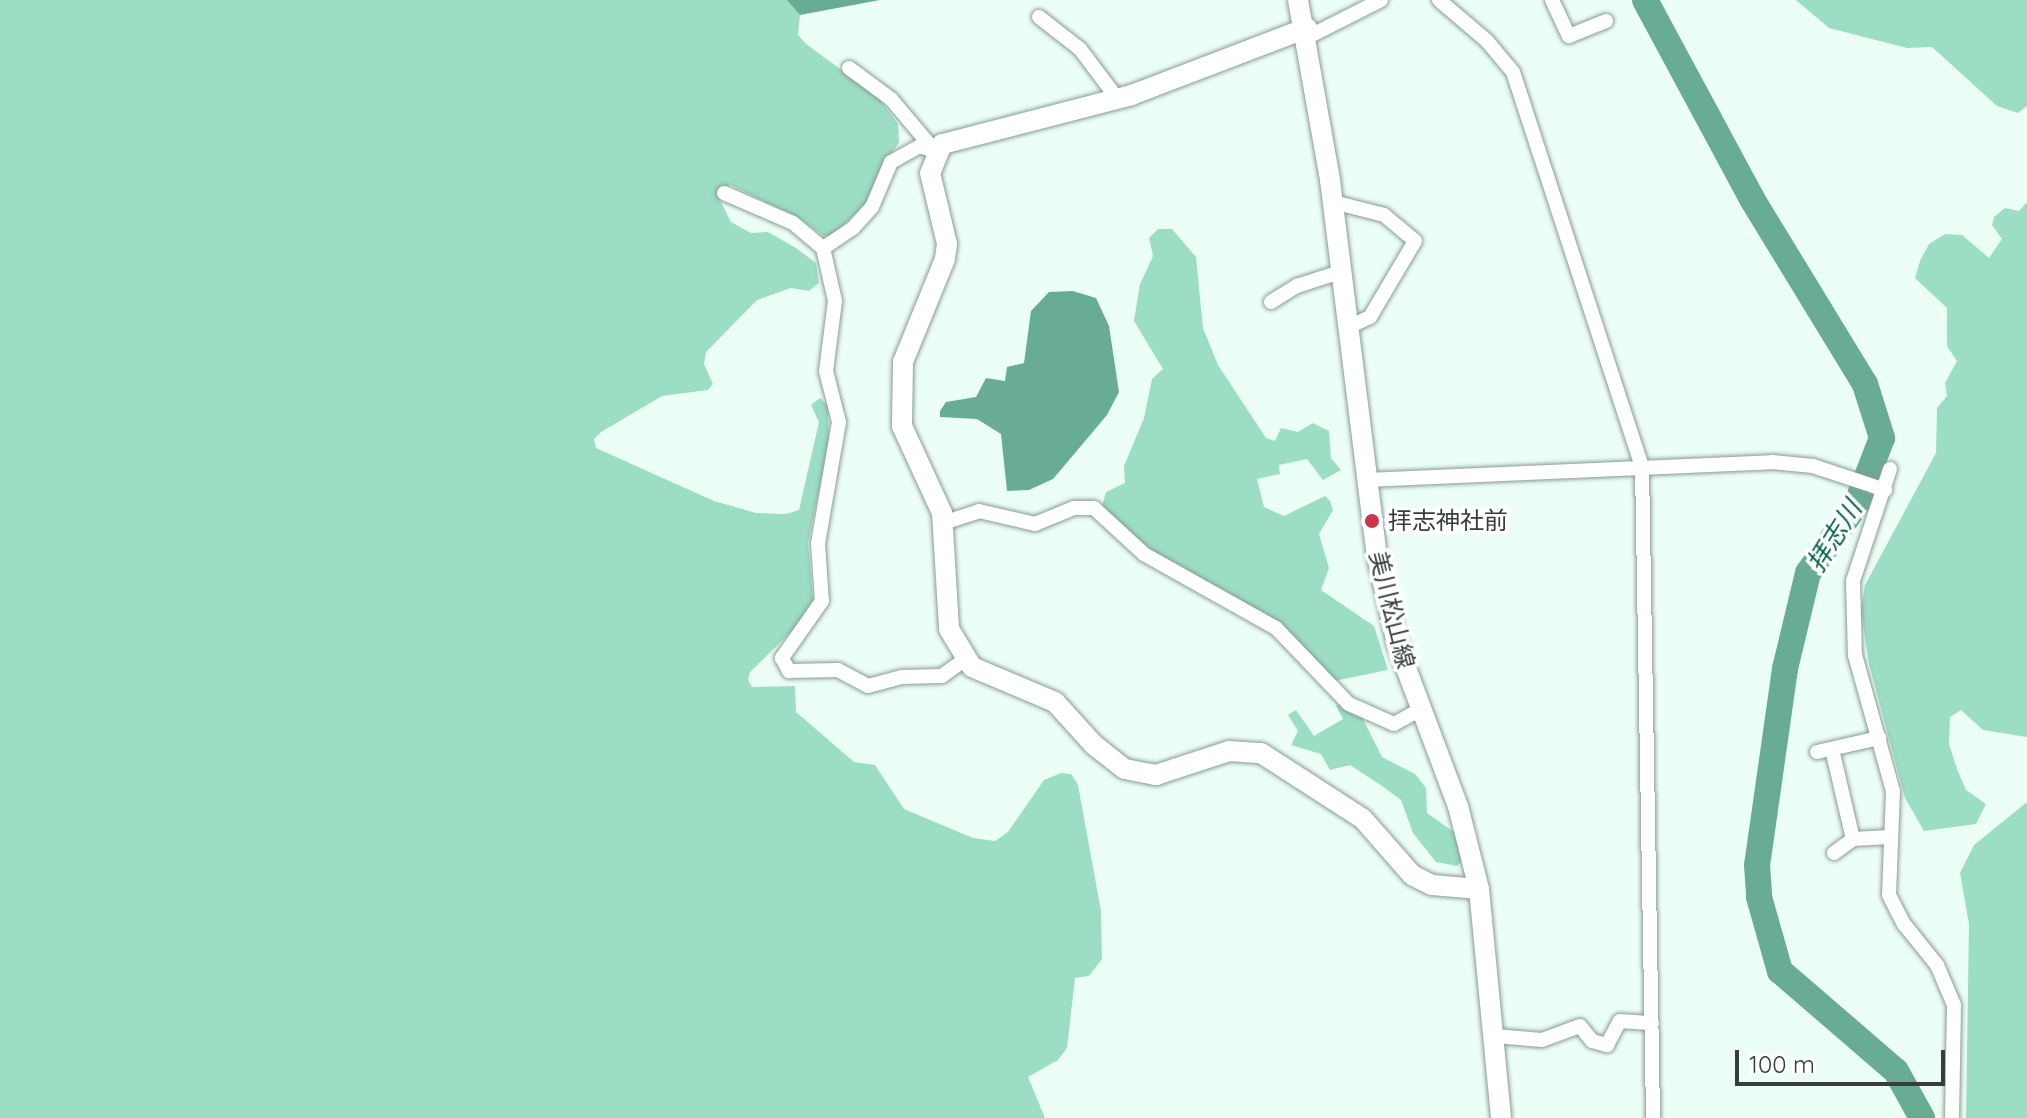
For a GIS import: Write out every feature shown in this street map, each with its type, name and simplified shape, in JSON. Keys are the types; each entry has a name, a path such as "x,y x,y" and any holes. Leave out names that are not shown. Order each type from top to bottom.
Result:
{"street":[{"name":"美川松山線","path":"1298,0 1308,33 1343,271 1366,480 1384,597 1421,709 1458,806 1479,889 1501,1118"},
{"path":"1381,0 1308,33 1117,98 954,139 935,151 930,173 945,259 903,362 899,387 908,444 937,498 943,523 949,629 965,659 989,675 1055,702 1125,769 1156,775 1229,751 1261,753 1363,819 1412,875 1432,885 1479,889"},
{"path":"1439,0 1499,53 1525,100 1642,466 1653,1118"},
{"path":"1552,0 1569,36 1600,28"},
{"path":"1039,17 1087,57 1117,98"},
{"path":"849,68 891,99 935,151"},
{"path":"823,248 853,228 872,207 891,162 920,146 935,151"},
{"path":"724,193 793,223 823,248 833,271 835,301 826,371 839,422 818,543 822,601 784,651 784,665 799,672 838,670 868,686 902,677 942,676 965,659"},
{"path":"1333,202 1384,215 1415,241 1370,317 1349,327"},
{"path":"1271,302 1297,286 1343,271"},
{"path":"1366,480 1772,462 1813,466 1882,489"},
{"path":"1890,469 1853,581 1855,655 1893,791 1886,881 1894,910 1937,965 1954,1005 1952,1118"},
{"path":"943,523 979,511 1035,524 1074,508 1094,508 1144,554 1276,628 1349,704 1394,724 1421,709"},
{"path":"1853,839 1824,751 1879,738"},
{"path":"1834,853 1853,839 1890,837"},
{"path":"1495,1036 1542,1040 1580,1026 1592,1041 1607,1045 1620,1021 1652,1023"}],"shaded area":[{"path":"0,0 787,0 794,5 800,15 798,35 877,96 898,124 899,143 885,161 868,201 835,234 825,237 799,218 730,185 723,187 720,200 731,222 751,233 768,232 796,248 816,263 819,283 809,291 791,288 757,300 706,352 704,364 713,384 708,390 662,396 601,432 594,439 596,448 714,501 756,513 786,514 799,510 819,422 811,405 820,398 828,406 829,442 808,543 813,599 797,626 750,672 748,680 752,687 795,686 796,712 854,762 875,765 904,809 973,838 995,841 1008,832 1044,780 1061,773 1071,774 1078,785 1101,911 1102,959 1089,976 1075,978 1067,1048 1058,1060 1028,1077 1045,1118 0,1118"},
{"path":"787,0 880,0 800,15"},
{"path":"1796,0 2027,0 2027,106 2018,113 1997,106 1932,47 1907,48 1829,28"},
{"path":"2027,202 2027,737 1983,730 1961,710 1950,717 1949,744 1957,769 1966,790 1986,804 1976,824 1924,831 1905,798 1869,664 1861,611 1865,585 1936,453 1937,408 1947,396 1945,383 1957,361 1947,346 1947,308 1915,278 1929,244 1945,234 1962,235 1989,258 2002,239 1992,225 1994,217 2005,208 2019,211"},
{"path":"1158,229 1172,229 1196,257 1203,328 1218,365 1266,438 1275,441 1281,428 1298,432 1313,423 1329,431 1331,458 1341,470 1323,480 1307,459 1279,465 1280,474 1257,479 1264,507 1284,516 1325,496 1330,501 1333,510 1319,534 1329,568 1321,590 1374,626 1388,670 1334,681 1280,624 1148,550 1102,506 1106,492 1125,483 1124,466 1144,418 1152,379 1163,369 1134,321 1140,284 1153,256 1149,238"},
{"path":"1073,291 1096,298 1109,326 1119,392 1107,415 1053,479 1029,490 1007,491 1001,434 977,419 940,417 940,411 946,402 976,397 986,378 1005,381 1007,367 1024,363 1031,311 1049,292"},
{"path":"1340,702 1362,717 1382,757 1415,774 1426,788 1427,813 1454,832 1462,861 1457,866 1436,862 1413,833 1401,800 1382,786 1350,765 1330,770 1321,754 1291,745 1298,731 1288,715 1296,710 1314,736 1343,719 1336,706"},
{"path":"2027,802 2027,1118 1966,1118 1969,924 1960,873 1974,845"}],"waterway":[{"name":"拝志川","path":"1645,0 1752,199 1865,384 1882,438 1856,505 1808,573 1785,669 1757,865 1759,897 1780,971 1896,1071 1922,1118"}],"place":[{"name":"拝志神社前","path":"1372,521"}]}
